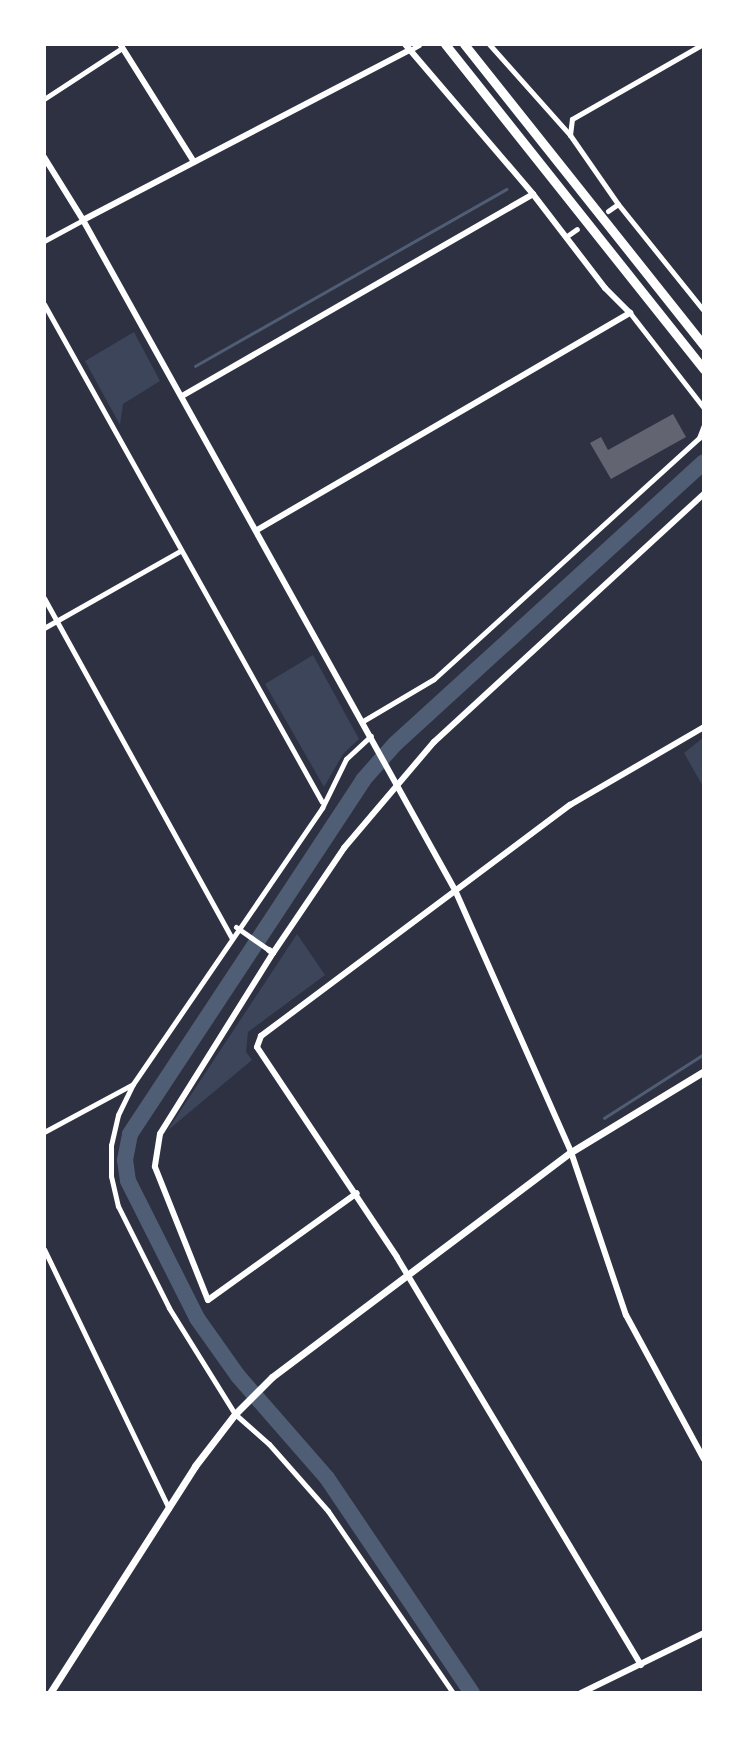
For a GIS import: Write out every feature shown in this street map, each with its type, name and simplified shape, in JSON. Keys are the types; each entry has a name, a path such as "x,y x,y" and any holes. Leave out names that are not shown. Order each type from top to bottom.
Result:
{"highway":[{"path":"445,44 704,370"},
{"path":"464,44 704,346"}],"main road":[{"path":"50,1693 169,1509 236,1412 272,1377 409,1277 571,1152 704,1071"}],"street":[{"path":"405,44 533,194 605,288 630,313 704,408"},
{"path":"489,44 570,135 618,204 704,311"},
{"path":"570,135 572,119 703,44"},
{"path":"44,242 419,45"},
{"path":"44,99 121,46 194,162"},
{"path":"44,157 83,220 182,396 456,890 571,1152 626,1315 704,1459"},
{"path":"182,396 533,194"},
{"path":"608,211 618,204"},
{"path":"567,236 577,229"},
{"path":"44,304 322,802"},
{"path":"257,530 630,313"},
{"path":"363,721 434,679 699,438 704,425"},
{"path":"357,1193 208,1300 155,1167 160,1134 271,951 344,848 399,787 434,742 704,494"},
{"path":"44,628 180,551"},
{"path":"44,598 232,938"},
{"path":"641,1665 357,1193 257,1047 261,1036 570,806 704,727"},
{"path":"371,736 346,758 322,802 133,1084 111,1145 111,1176 118,1206 169,1308 236,1412 269,1444 328,1511 453,1693"},
{"path":"239,929 271,951"},
{"path":"44,1132 133,1084"},
{"path":"44,1249 169,1509"},
{"path":"582,1693 704,1633"}],"shaded area":[{"path":"134,332 160,381 123,404 120,425 85,361"},
{"path":"313,655 359,739 343,754 324,787 265,684"},
{"path":"704,737 704,788 684,753"},
{"path":"297,934 325,975 248,1032 246,1052 252,1060 167,1131"}],"building":[{"path":"673,414 686,437 611,479 590,443 601,437 608,450"}],"waterway":[{"path":"195,366 506,189"},
{"path":"472,1693 327,1478 238,1376 197,1318 128,1181 125,1160 130,1134 363,780 395,744 704,462"},
{"path":"604,1118 704,1054"}]}
